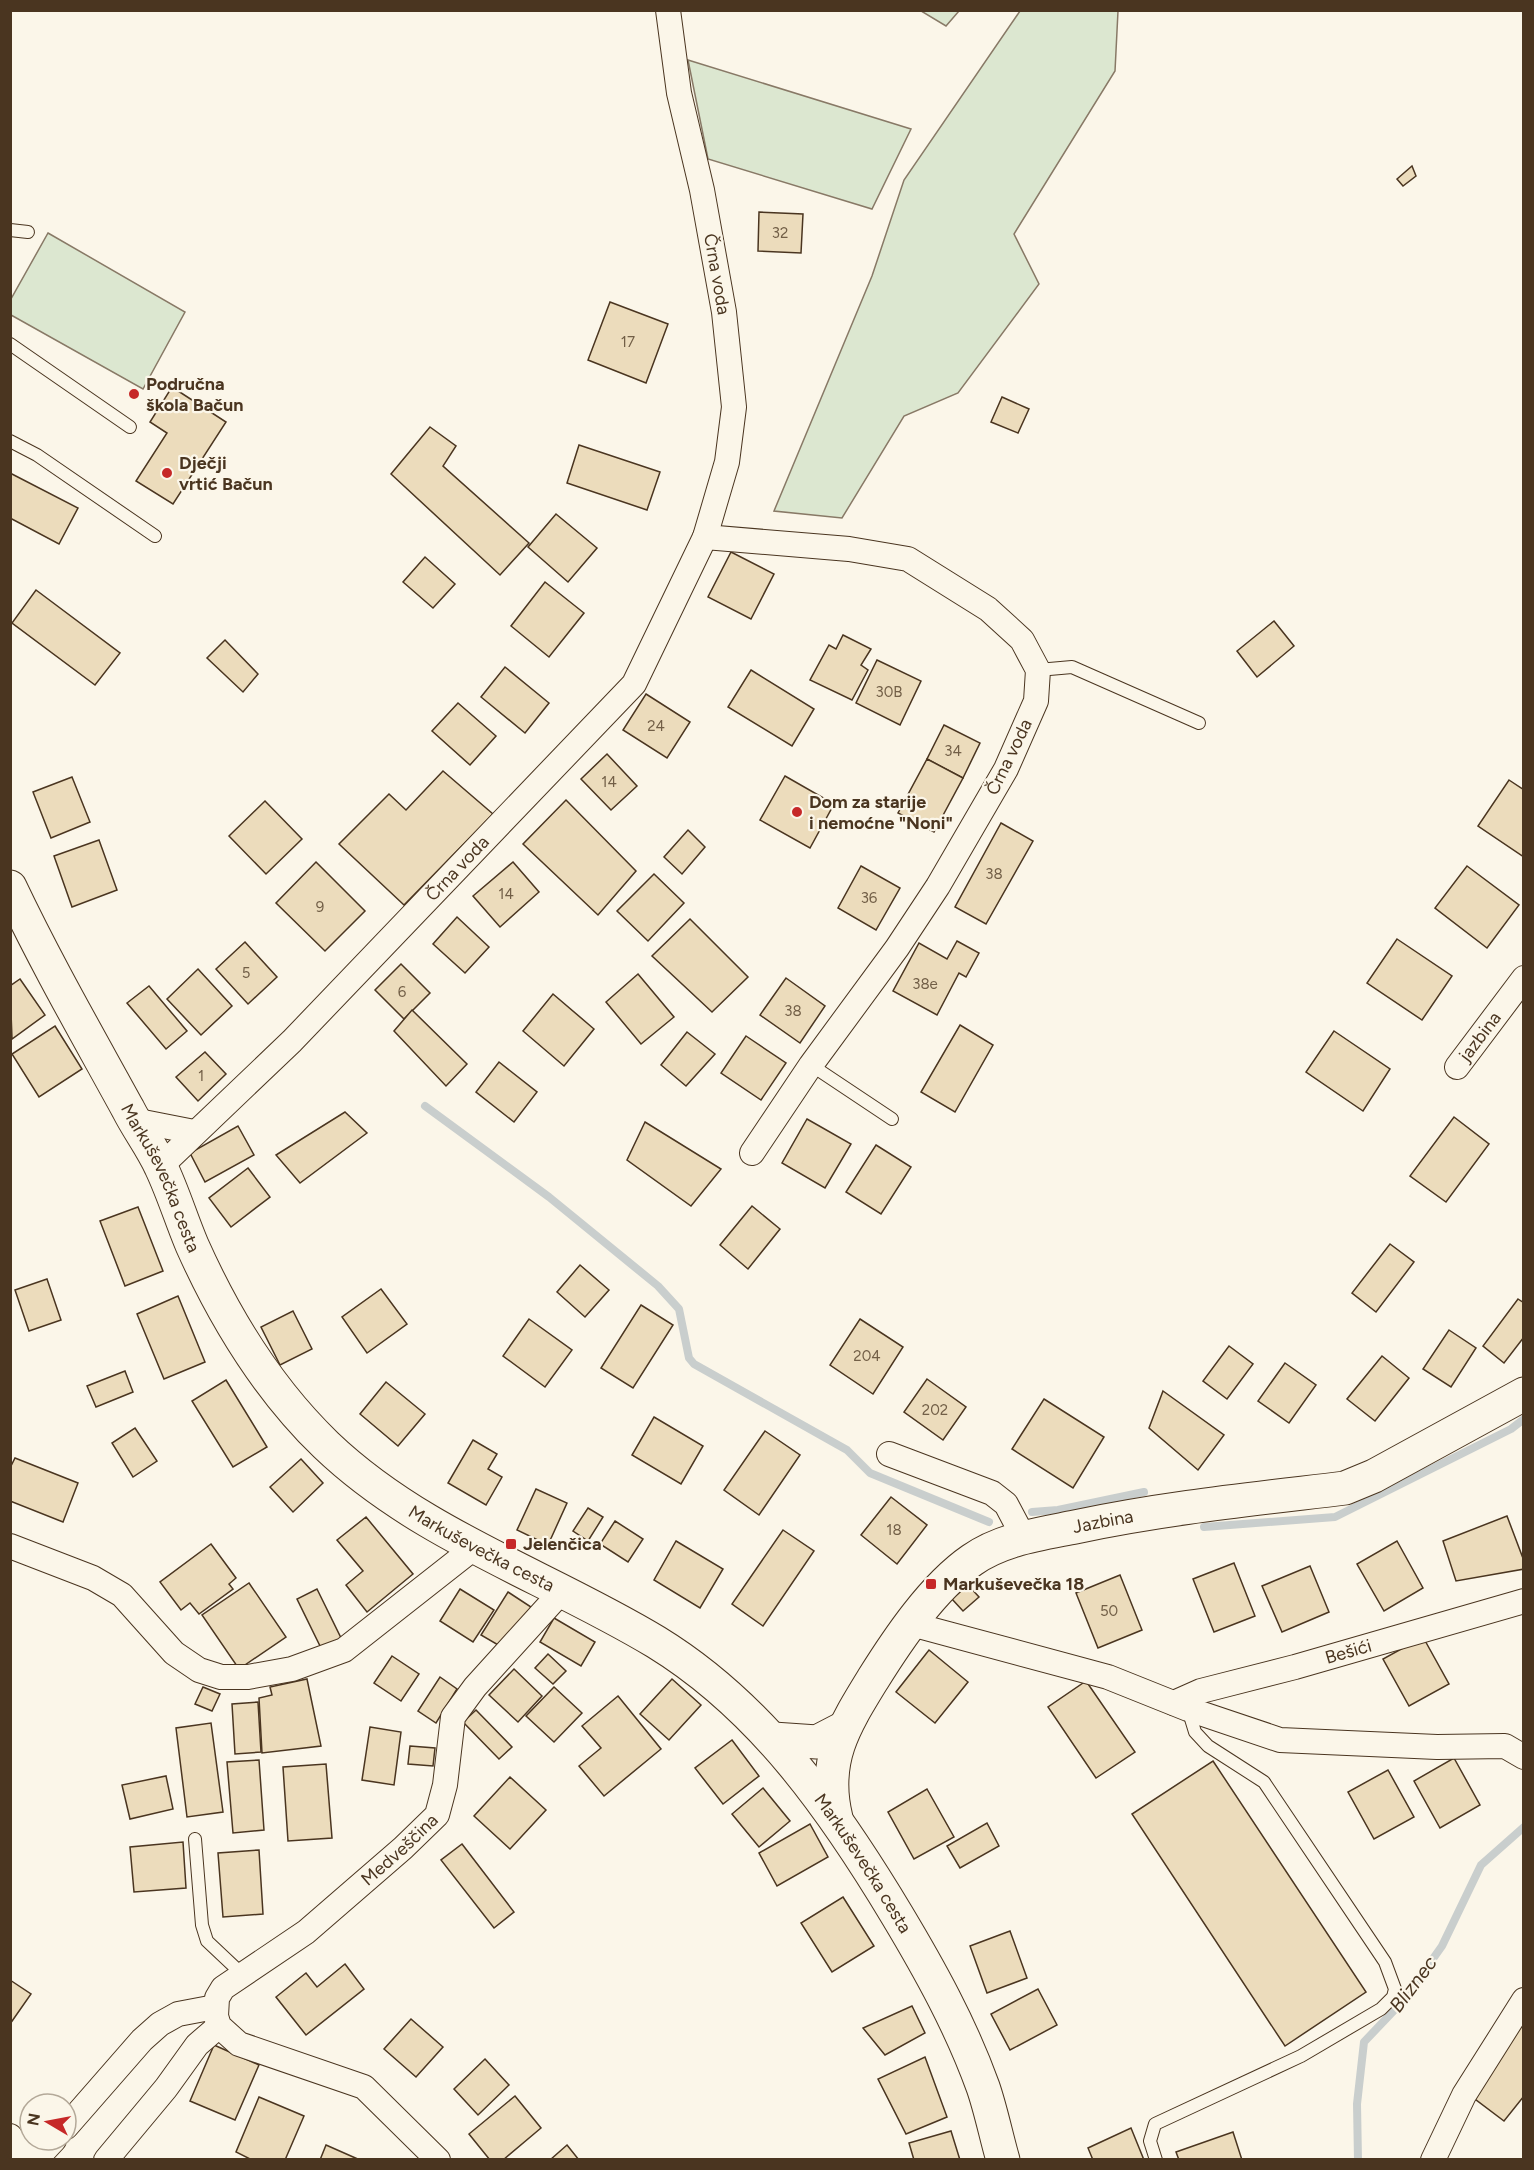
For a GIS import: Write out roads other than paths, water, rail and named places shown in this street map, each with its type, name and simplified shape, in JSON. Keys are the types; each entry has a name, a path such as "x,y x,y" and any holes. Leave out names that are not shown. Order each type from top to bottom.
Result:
{"main road":[{"name":"Markuševečka cesta","path":"10,887 31,932 133,1120 161,1166 192,1245 229,1322 287,1404 327,1446 372,1484 429,1522 563,1590 685,1661 737,1703 773,1739 861,1856 939,1986 983,2088 1003,2160"},
{"name":"Jazbina","path":"837,1822 831,1798 831,1770 844,1728 888,1656 911,1624 948,1580 971,1560 1005,1543 1139,1513 1345,1488 1374,1476 1524,1394"},
{"path":"773,1739 817,1743 844,1728"}],"street":[{"name":"Črna voda","path":"161,1166 194,1132 292,1041 634,684 705,537 727,462 734,407 724,312 702,190 679,93 668,10"},
{"path":"705,537 849,549 908,560 988,609 1022,640 1038,670"},
{"name":"Črna voda","path":"752,1153 811,1065 897,948 938,886 1006,769 1036,701 1038,670"},
{"name":"jazbina","path":"1457,1067 1524,978"},
{"path":"133,1120 194,1132"},
{"path":"889,1454 992,1494 1006,1504 1024,1538"},
{"path":"10,1546 93,1578 122,1595 174,1653 199,1670 221,1677 248,1677 292,1669 344,1650 475,1547"},
{"name":"Medveščina","path":"106,2160 166,2088 217,2016 223,1988 306,1932 403,1848 437,1815 445,1785 453,1718 475,1687 563,1590"},
{"name":"Bešići","path":"1181,1706 1201,1691 1295,1667 1524,1601"},
{"path":"911,1624 1108,1677 1181,1706 1280,1740 1437,1748 1505,1746 1524,1757"},
{"path":"1433,2160 1464,2095 1524,2000"},
{"path":"78,2113 142,2040 160,2024 178,2014 217,2016 239,2044 364,2087 438,2160"},
{"path":"21,2152 32,2158 43,2152"}],"lane":[{"path":"10,230 28,232"},
{"path":"10,344 130,427"},
{"path":"10,441 37,455 155,536"},
{"path":"1038,670 1072,667 1199,723"},
{"path":"811,1065 892,1119"},
{"path":"1156,2160 1150,2141 1155,2124 1301,2056 1381,2008 1393,1997 1395,1989 1385,1962 1264,1782 1208,1746 1195,1732 1181,1706"},
{"path":"195,1839 202,1925 207,1941 242,1974"}],"waterway":[{"path":"425,1106 549,1197 658,1286 679,1309 689,1358 694,1364 847,1450 870,1473 989,1522"},
{"path":"1204,1527 1335,1517 1511,1429 1524,1419"},
{"path":"1032,1512 1058,1510 1144,1492"},
{"name":"Bliznec","path":"1358,2160 1357,2104 1364,2042 1403,2001 1442,1946 1481,1865 1524,1827"}],"place":[{"name":"Područna škola Bačun","path":"134,394"},
{"name":"Dječji vrtić Bačun","path":"167,473"},
{"name":"Dom za starije i nemoćne \"Noni\"","path":"797,812"},
{"name":"Jelenčica","path":"511,1544"},
{"name":"Markuševečka 18","path":"931,1584"}]}
